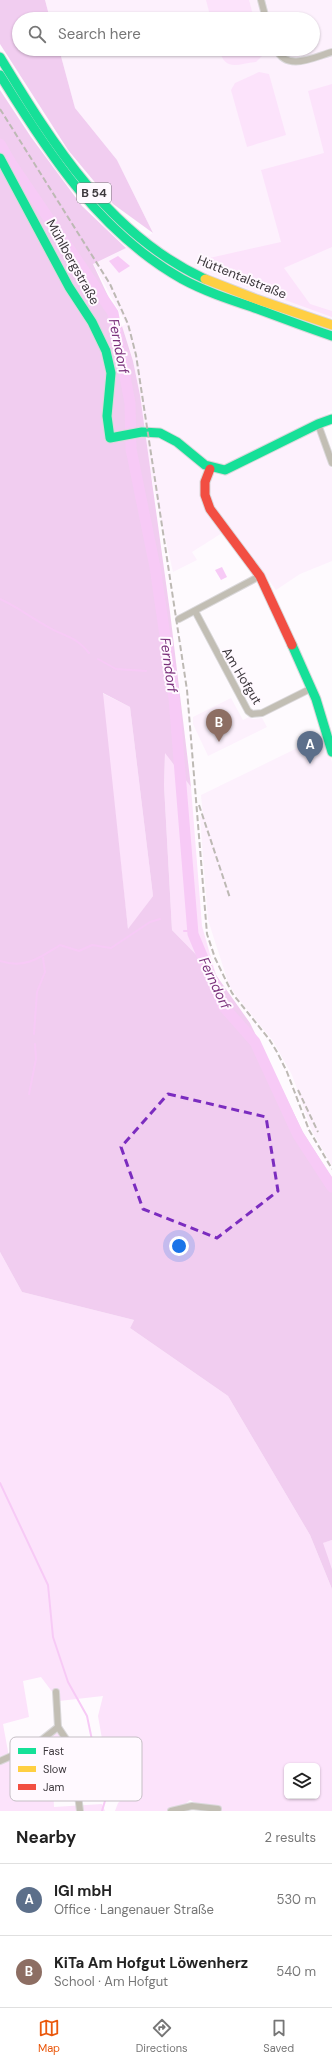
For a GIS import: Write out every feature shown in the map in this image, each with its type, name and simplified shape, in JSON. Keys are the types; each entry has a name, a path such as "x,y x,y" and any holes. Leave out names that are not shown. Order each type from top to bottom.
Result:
{"main road":[{"name":"Hüttentalstraße","path":"0,57 73,170 114,216 146,243 182,267 227,288 332,325"},
{"name":"Hüttentalstraße","path":"0,75 65,176 108,223 140,253 175,275 217,294 332,336"},
{"name":"Mühlbergstraße","path":"0,158 69,287 92,322 106,351 111,373 108,416 110,438 143,433 158,433 174,440 197,462 210,469"},
{"path":"332,419 318,424 233,467 225,470 210,469 205,482 205,495 210,509 260,576 280,615 312,688 332,752"}],"street":[{"path":"261,0 264,12"},
{"path":"320,55 332,52"},
{"path":"281,56 284,60 294,62 317,56"},
{"path":"318,424 332,463"},
{"path":"179,619 260,576"},
{"name":"Am Hofgut","path":"195,611 244,704 252,714 262,713 312,688"},
{"path":"56,1692 58,1727 65,1737"},
{"path":"45,1737 58,1727"},
{"path":"0,1761 10,1758"},
{"path":"79,1801 80,1811"},
{"path":"170,1811 192,1806 218,1809"}],"highlighted area":[{"path":"168,1094 266,1117 278,1191 217,1238 143,1209 121,1147"}],"shaded area":[{"path":"0,0 45,0 48,12 12,12 12,56 61,56 75,108 117,160 153,233 113,204 68,150 0,44"},
{"path":"45,0 332,0 332,411 329,412 318,427 332,469 332,561 300,574 276,590 230,528 192,552 197,560 173,572 148,461 140,395 133,361 122,326 126,324 94,265 0,118 0,100 101,260 153,233 117,160 75,108 61,56 320,56 320,12 48,12"},
{"path":"206,0 249,0 252,12 209,12"},
{"path":"222,56 262,56 256,62 238,65 228,64"},
{"path":"259,72 269,74 286,135 247,147 231,90 235,83"},
{"path":"332,84 332,247 284,268 310,304 332,311 332,317 241,284 197,265 205,259 281,242 261,170 324,153 308,91"},
{"path":"0,90 31,137 82,206 126,248 93,264 122,326 133,361 140,395 170,612 191,787 165,753 164,785 172,930 216,975 250,1023 303,1132 332,1178 332,1540 323,1543 332,1569 332,1589 310,1535 228,1396 130,1328 134,1320 22,1292 0,1252","holes":["103,693 130,707 153,896 128,929"]},
{"path":"118,256 130,266 119,273 109,261"},
{"path":"222,567 227,577 221,580 215,570"},
{"path":"102,693 130,707 153,896 128,930"},
{"path":"231,698 243,720 249,717 253,719 262,718 267,727 208,756 193,724 193,717"},
{"path":"324,735 332,762 332,1166 312,1131 292,1075 273,1041 229,985 208,920 200,817 203,816 201,795"},
{"path":"165,752 191,787 202,926 216,975 172,930 164,785"},
{"path":"0,1252 22,1292 134,1320 130,1328 228,1396 310,1535 332,1589 332,1811 209,1811 190,1800 177,1811 115,1811 120,1801 142,1801 142,1737 102,1737 98,1716 103,1696 59,1701 41,1677 23,1681 29,1717 3,1724 10,1756 10,1801 54,1801 54,1807 102,1804 105,1811 0,1811"},
{"path":"332,1540 332,1569 322,1543"},
{"path":"60,1731 66,1737 48,1737"}],"waterway":[{"name":"Ferndorf","path":"0,144 11,163 113,313 130,403 131,449 155,567 174,698 193,934 223,1006 255,1042 298,1135 332,1187"},
{"path":"0,599 79,643 89,653"},
{"path":"98,659 116,669 146,671"},
{"name":"Ferndorf","path":"164,669 170,669"},
{"path":"0,961 17,964 25,963 39,958 60,945 79,951 92,945 111,948 150,922 160,919"},
{"path":"184,931 193,931"},
{"path":"34,1034 37,992 45,972 43,958"},
{"path":"29,1094 36,1059 35,1044"},
{"path":"0,1483 48,1585 53,1637 68,1682 87,1716 91,1737"},
{"path":"102,1811 105,1801"}],"railway":[{"path":"0,109 110,284 128,324 136,355 187,690 207,934 215,958 232,993 269,1039 277,1052 287,1072 309,1130 332,1169"},
{"path":"199,805 230,898"},
{"path":"298,1090 318,1132"}],"traffic: fast":[{"path":"0,57 41,122 86,184 112,212 140,238 171,260 205,279"},
{"path":"0,75 57,162 101,215 126,239 153,260 190,283 225,298 332,336"},
{"path":"0,158 69,287 92,322 106,351 111,373 107,416 110,438 142,432 160,433 177,442 205,465 225,470 318,424 332,419"},
{"path":"292,645 316,699 332,752"}],"traffic: slow":[{"path":"205,279 256,299 332,325"}],"traffic: jam":[{"path":"210,469 205,482 205,495 210,509 260,576 292,645"}],"place":[{"name":"KiTa Am Hofgut Löwenherz","path":"219,742"},
{"name":"IGI mbH","path":"310,764"}]}
